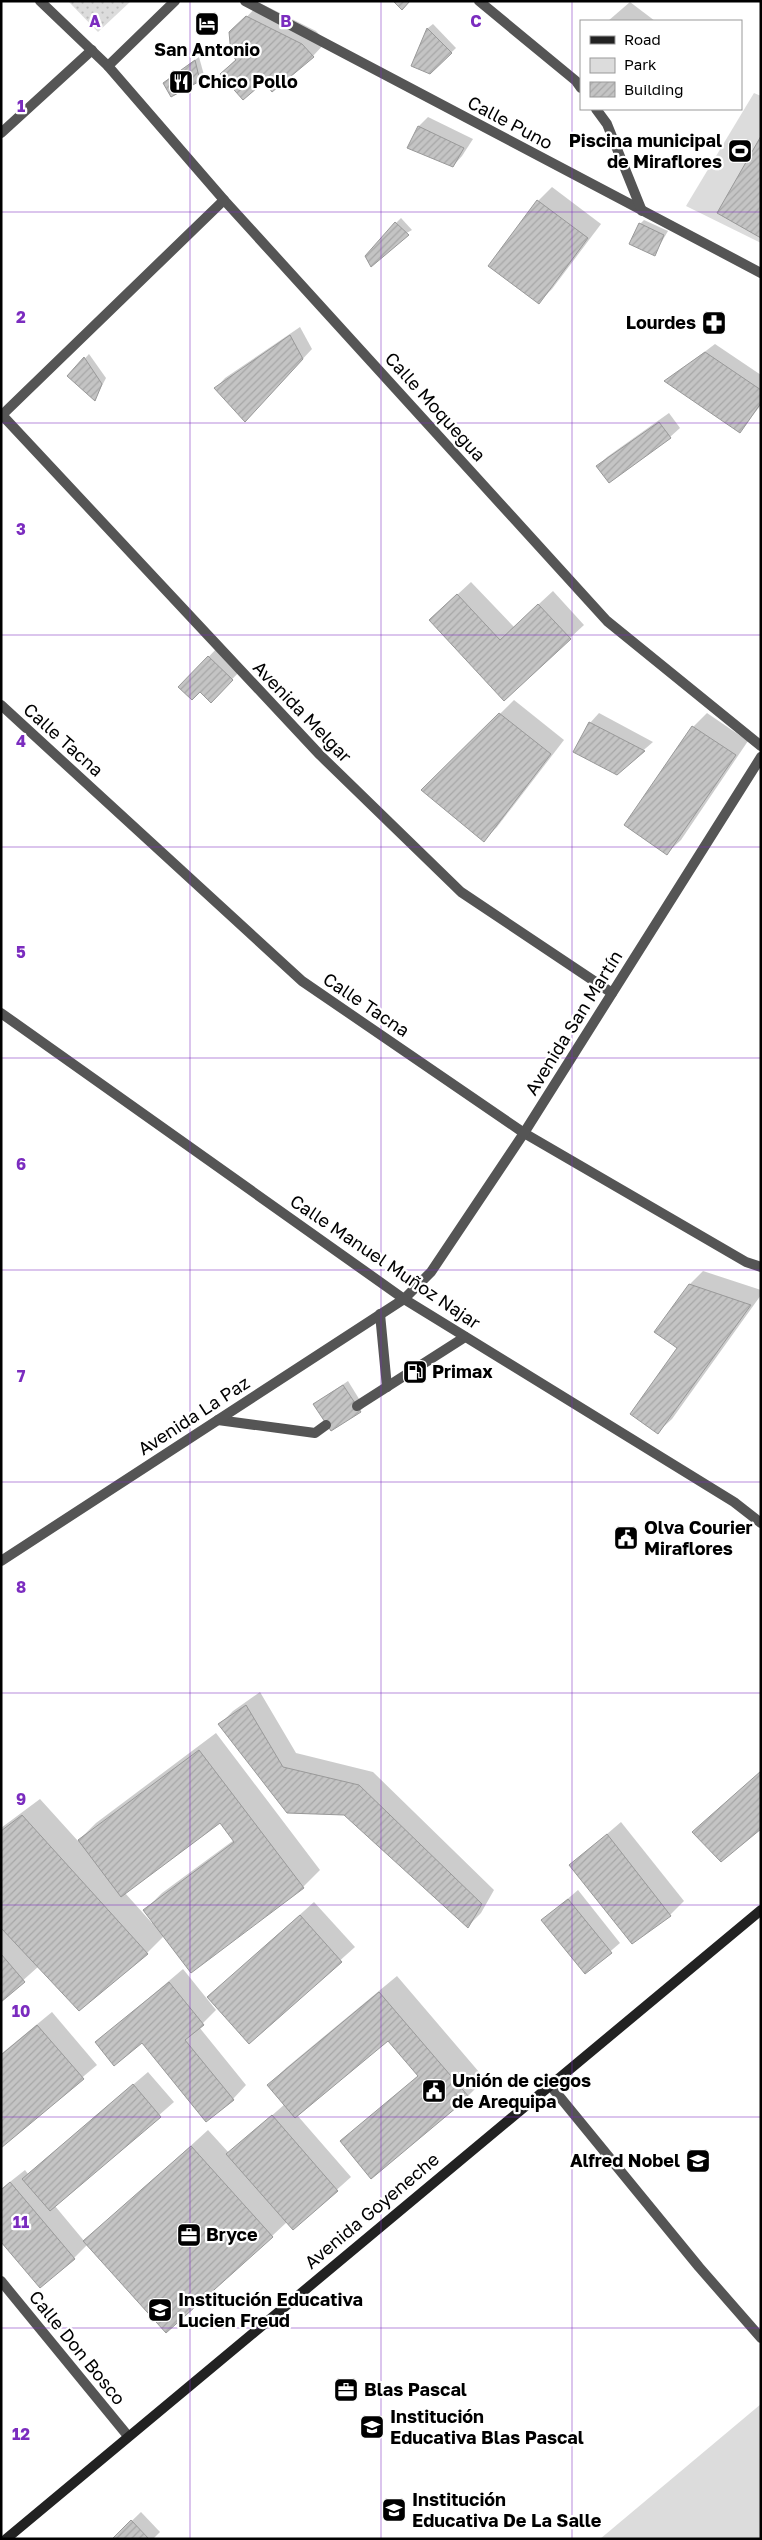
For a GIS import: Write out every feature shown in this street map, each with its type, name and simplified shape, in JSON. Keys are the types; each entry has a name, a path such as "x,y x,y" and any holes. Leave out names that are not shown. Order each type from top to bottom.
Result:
{"main road":[{"name":"Avenida Goyeneche","path":"6,2539 761,1910"}],"street":[{"name":"Calle Moquegua","path":"40,1 108,66 224,200 607,621 761,746"},
{"path":"108,66 175,1"},
{"name":"Calle Puno","path":"245,1 761,272"},
{"path":"479,1 576,81 580,87"},
{"path":"1,133 92,50"},
{"path":"597,110 607,124 642,211"},
{"path":"1,415 224,200"},
{"name":"Avenida Melgar","path":"1,415 320,755 461,892 612,993"},
{"name":"Calle Tacna","path":"1,706 302,981 524,1133 746,1262 761,1266"},
{"name":"Avenida San Martín","path":"404,1299 431,1272 524,1133 761,757"},
{"name":"Calle Manuel Muñoz Najar","path":"1,1013 404,1299 734,1502 761,1523"},
{"name":"Avenida La Paz","path":"1,1561 404,1299"},
{"path":"380,1314 387,1387"},
{"path":"357,1406 465,1337"},
{"path":"218,1420 314,1433 326,1425"},
{"path":"550,2085 699,2267 761,2338"},
{"name":"Calle Don Bosco","path":"1,2280 128,2436"}],"green space":[{"path":"68,1 131,1 98,32"},
{"name":"Piscina municipal de Miraflores","path":"754,93 761,96 761,243 686,206"},
{"path":"761,2404 761,2539 600,2539"}],"building":[{"path":"393,1 410,1 402,10"},
{"path":"246,16 302,44 314,57 272,92 264,82 243,100 220,74 236,60 231,54 229,32"},
{"path":"427,28 452,53 430,74 411,66"},
{"path":"195,60 200,81 171,97 163,83"},
{"path":"418,126 464,148 453,167 407,148"},
{"path":"761,136 761,238 717,213"},
{"path":"537,200 588,238 539,304 488,266"},
{"path":"395,222 409,235 371,267 365,256"},
{"path":"639,223 664,235 655,256 629,244"},
{"path":"290,335 303,359 245,422 214,388"},
{"path":"705,352 761,390 761,403 740,433 664,381"},
{"path":"84,357 102,384 95,401 67,376"},
{"path":"659,422 671,438 609,483 596,466"},
{"path":"457,594 500,640 538,604 571,639 504,701 429,620"},
{"path":"208,656 233,680 211,703 200,692 192,700 178,687"},
{"path":"499,713 551,754 484,842 421,790"},
{"path":"589,722 645,751 617,775 573,752"},
{"path":"692,726 736,755 667,855 624,825"},
{"path":"689,1284 751,1305 658,1434 630,1414 677,1348 654,1332"},
{"path":"343,1385 361,1412 331,1431 313,1404"},
{"path":"246,1705 283,1767 359,1785 482,1904 468,1928 344,1815 287,1813 218,1724"},
{"path":"199,1750 304,1888 191,1973 143,1910 234,1842 220,1823 121,1897 78,1840"},
{"path":"761,1771 761,1829 721,1862 692,1832"},
{"path":"22,1815 148,1954 79,2011 1,1928 1,1831"},
{"path":"607,1834 671,1916 632,1944 569,1865"},
{"path":"568,1899 612,1953 585,1974 541,1920"},
{"path":"300,1915 342,1962 249,2044 207,1997"},
{"path":"1,1954 25,1982 1,2002"},
{"path":"169,1982 204,2025 185,2040 234,2100 206,2122 142,2043 114,2066 95,2042"},
{"path":"379,1992 469,2097 371,2179 340,2141 418,2076 388,2041 295,2118 267,2085"},
{"path":"37,2025 84,2079 1,2148 1,2055"},
{"path":"133,2084 161,2117 50,2211 22,2179"},
{"path":"272,2115 338,2191 293,2230 226,2154"},
{"path":"191,2146 273,2237 166,2333 83,2241"},
{"path":"10,2182 75,2259 40,2288 1,2242 1,2190"},
{"path":"131,2520 149,2539 112,2539"}],"place":[{"name":"San Antonio","path":"207,24"},
{"name":"Chico Pollo","path":"181,82"},
{"name":"Piscina municipal de Miraflores","path":"740,151"},
{"name":"Lourdes","path":"714,323"},
{"name":"Primax","path":"415,1372"},
{"name":"Olva Courier Miraflores","path":"626,1538"},
{"name":"Unión de ciegos de Arequipa","path":"434,2091"},
{"name":"Alfred Nobel","path":"698,2161"},
{"name":"Bryce","path":"189,2235"},
{"name":"Institución Educativa Lucien Freud","path":"160,2310"},
{"name":"Blas Pascal","path":"346,2390"},
{"name":"Institución Educativa Blas Pascal","path":"372,2427"},
{"name":"Institución Educativa De La Salle","path":"394,2510"}]}
